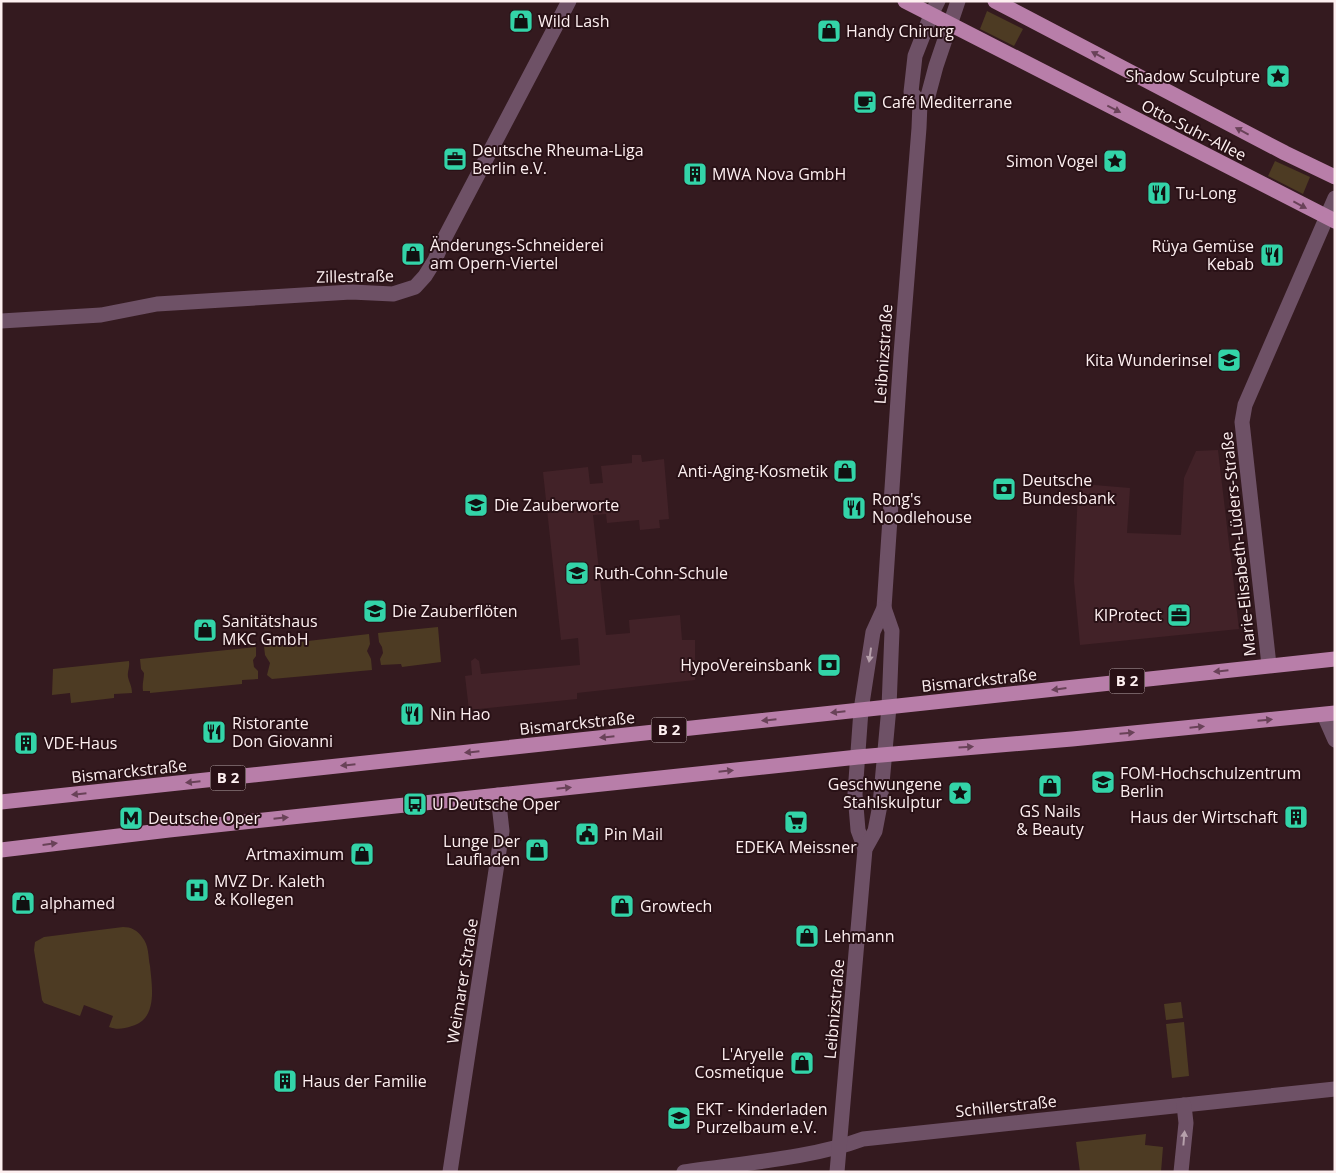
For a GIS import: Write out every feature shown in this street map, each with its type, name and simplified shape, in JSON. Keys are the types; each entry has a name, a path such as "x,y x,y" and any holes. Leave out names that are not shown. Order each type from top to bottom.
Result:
{"main road":[{"name":"Otto-Suhr-Allee","path":"905,1 1330,220"},
{"name":"Otto-Suhr-Allee","path":"995,1 1285,153 1335,177"},
{"name":"Bismarckstraße","path":"1,802 1335,659"},
{"path":"1,850 169,830 858,757 1329,714"}],"street":[{"name":"Zillestraße","path":"1,321 101,315 157,304 351,292 393,294 415,287 426,276 435,260 443,241 569,1"},
{"name":"Leibnizstraße","path":"865,849 858,830 855,794 861,710 873,632 884,608 900,354 920,102 911,92 915,56 938,1"},
{"name":"Leibnizstraße","path":"920,102 928,96 958,1"},
{"name":"Marie-Elisabeth-Lüders-Straße","path":"1269,666 1242,422 1245,405 1330,220 1335,198"},
{"name":"Leibnizstraße","path":"837,1172 865,849 874,831 880,805 890,707 892,631 884,608"},
{"path":"1329,714 1335,740"},
{"name":"Weimarer Straße","path":"450,1172 502,831 498,795"},
{"name":"Schillerstraße","path":"684,1172 840,1148 863,1139 1335,1089"},
{"path":"1181,1172 1186,1123 1184,1105"}],"shaded area":[{"path":"987,11 1023,29 1014,46 980,29"},
{"path":"1275,161 1310,177 1303,194 1268,176"},
{"path":"1218,450 1239,629 1080,645 1074,581 1078,490 1094,485 1130,488 1127,533 1181,535 1184,478 1196,451"},
{"name":"Ruth-Cohn-Schule","path":"632,455 641,455 642,462 664,459 669,519 659,520 660,528 640,530 639,520 607,523 606,514 593,515 606,635 630,633 629,620 680,615 682,640 695,640 695,680 577,693 577,699 469,710 465,676 472,675 471,661 475,658 479,661 481,674 580,665 578,638 561,640 543,472 588,467 590,484 603,483 601,466 632,463"},
{"path":"438,627 441,662 402,667 401,664 381,665 380,659 383,653 378,633"},
{"path":"369,634 370,644 367,651 371,659 372,670 272,679 267,675 270,663 265,655 264,646"},
{"path":"256,647 256,656 253,660 254,667 258,671 258,679 242,680 242,684 150,693 150,691 143,691 144,673 141,669 140,659"},
{"path":"129,661 128,675 132,693 114,694 114,698 71,703 70,693 52,695 53,669"},
{"path":"123,927 131,928 138,932 144,940 148,951 152,1001 146,1016 140,1022 126,1028 115,1029 109,1027 113,1016 84,1005 80,1016 44,1003 34,950 35,942 44,937"},
{"path":"1181,1002 1183,1018 1166,1020 1164,1004"},
{"path":"1184,1022 1189,1076 1172,1078 1166,1024"},
{"path":"1146,1134 1145,1145 1163,1147 1161,1172 1080,1172 1076,1142"}],"place":[{"name":"Wild Lash","path":"521,21"},
{"name":"Handy Chirurg","path":"829,31"},
{"name":"Shadow Sculpture","path":"1278,76"},
{"name":"Café Mediterrane","path":"865,102"},
{"name":"Deutsche Rheuma-Liga Berlin e.V.","path":"455,159"},
{"name":"Simon Vogel","path":"1115,161"},
{"name":"MWA Nova GmbH","path":"695,174"},
{"name":"Tu-Long","path":"1159,193"},
{"name":"Änderungs-Schneiderei am Opern-Viertel","path":"413,254"},
{"name":"Rüya Gemüse Kebab","path":"1272,255"},
{"name":"Kita Wunderinsel","path":"1229,360"},
{"name":"Anti-Aging-Kosmetik","path":"845,471"},
{"name":"Deutsche Bundesbank","path":"1004,489"},
{"name":"Die Zauberworte","path":"476,505"},
{"name":"Rong's Noodlehouse","path":"854,508"},
{"name":"Ruth-Cohn-Schule","path":"577,573"},
{"name":"Die Zauberflöten","path":"375,611"},
{"name":"KIProtect","path":"1179,615"},
{"name":"Sanitätshaus MKC GmbH","path":"205,630"},
{"name":"HypoVereinsbank","path":"829,665"},
{"name":"Nin Hao","path":"412,714"},
{"name":"Ristorante Don Giovanni","path":"214,732"},
{"name":"VDE-Haus","path":"26,743"},
{"name":"FOM-Hochschulzentrum Berlin","path":"1103,782"},
{"name":"GS Nails & Beauty","path":"1050,786"},
{"name":"Geschwungene Stahlskulptur","path":"960,793"},
{"name":"U Deutsche Oper","path":"415,804"},
{"name":"Haus der Wirtschaft","path":"1296,817"},
{"name":"Deutsche Oper","path":"131,818"},
{"name":"EDEKA Meissner","path":"796,822"},
{"name":"Pin Mail","path":"587,834"},
{"name":"Lunge Der Laufladen","path":"537,850"},
{"name":"Artmaximum","path":"362,854"},
{"name":"MVZ Dr. Kaleth & Kollegen","path":"197,890"},
{"name":"alphamed","path":"23,903"},
{"name":"Growtech","path":"622,906"},
{"name":"Lehmann","path":"807,936"},
{"name":"L'Aryelle Cosmetique","path":"802,1063"},
{"name":"Haus der Familie","path":"285,1081"},
{"name":"EKT - Kinderladen Purzelbaum e.V.","path":"679,1118"}]}
